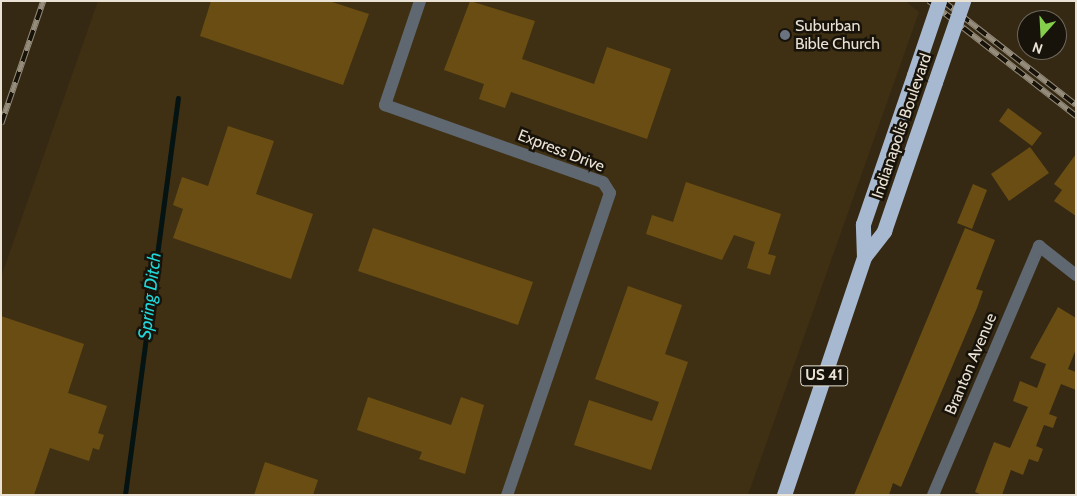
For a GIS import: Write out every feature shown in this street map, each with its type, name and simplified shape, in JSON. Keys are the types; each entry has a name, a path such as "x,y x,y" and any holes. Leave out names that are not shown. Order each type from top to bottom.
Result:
{"highway":[{"name":"Indianapolis Boulevard","path":"864,257 863,224 939,1"},
{"name":"Indianapolis Boulevard","path":"784,495 864,257 884,231 963,1"}],"street":[{"name":"Express Drive","path":"420,1 385,105 603,182 610,193 507,495"},
{"name":"Branton Avenue","path":"933,495 1039,246 1076,276"}],"shaded area":[{"path":"98,1 905,1 919,12 748,495 1,495 1,277"}],"building":[{"path":"211,1 329,1 369,14 343,85 200,36"},
{"path":"470,1 535,21 522,59 594,84 607,47 671,69 647,139 511,92 505,108 479,99 484,84 444,70"},
{"path":"1008,108 1042,133 1032,146 999,121"},
{"path":"228,126 274,141 256,194 313,214 291,279 173,238 183,209 173,205 182,177 208,186"},
{"path":"1030,147 1049,173 1009,201 991,174"},
{"path":"1076,154 1076,216 1054,201 1062,190 1054,184"},
{"path":"686,182 781,214 768,254 776,256 770,275 747,268 755,242 734,235 722,260 646,234 652,215 673,222"},
{"path":"973,184 987,190 972,229 957,223"},
{"path":"373,228 533,282 518,325 358,271"},
{"path":"965,228 995,240 976,289 983,291 977,308 901,487 893,483 889,495 854,495"},
{"path":"628,286 682,305 665,354 688,362 651,470 574,445 589,400 652,421 659,402 595,379"},
{"path":"1058,307 1076,318 1076,349 1068,369 1076,372 1076,390 1061,384 1049,414 1057,417 1053,428 1044,425 1036,446 1043,449 1038,462 1029,459 1023,475 1011,470 1002,495 982,495 975,492 994,442 1010,448 1028,407 1013,401 1020,381 1037,388 1046,364 1030,358"},
{"path":"1,316 84,344 68,393 107,406 98,433 104,435 99,450 93,448 89,461 50,448 34,495 1,495"},
{"path":"368,397 451,425 461,397 484,405 465,474 419,459 422,452 357,430"},
{"path":"265,462 318,480 313,495 254,495"}],"waterway":[{"name":"Spring Ditch","path":"125,495 178,99"}],"railway":[{"path":"1,124 43,1"},
{"path":"929,1 1076,116"},
{"path":"943,1 1076,105"}],"place":[{"name":"Suburban Bible Church","path":"785,35"}]}
